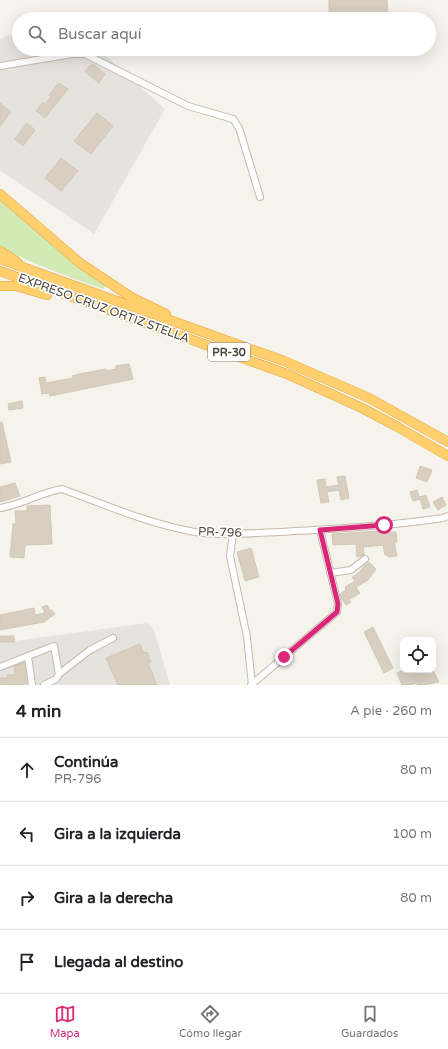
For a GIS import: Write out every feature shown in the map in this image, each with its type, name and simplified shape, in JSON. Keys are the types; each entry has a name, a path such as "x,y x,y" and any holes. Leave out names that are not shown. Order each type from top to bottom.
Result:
{"highway":[{"path":"0,194 80,263 131,297 194,329"},
{"path":"0,251 13,258 21,267"},
{"name":"EXPRESO CRUZ ORTIZ STELLA","path":"0,260 284,361 318,375 402,415 448,442"},
{"name":"EXPRESO CRUZ ORTIZ STELLA","path":"0,271 80,301 287,374 362,408 448,456"},
{"path":"0,286 16,286 52,296 80,301"}],"street":[{"path":"0,66 60,56"},
{"path":"89,56 188,106 233,119 239,128 260,197"},
{"name":"PR-796","path":"0,508 10,506 50,491 62,489 147,521 196,532 233,534 320,530 400,524 448,516"},
{"path":"252,685 337,612 338,604 320,530"},
{"path":"233,534 230,556 247,637 252,685"},
{"path":"330,573 350,570 365,559"},
{"path":"44,685 56,679 59,674 90,650 114,638"},
{"path":"0,668 54,646 59,674"},
{"path":"28,656 32,685"}],"shaded area":[{"path":"12,35 12,56 106,56 165,109 94,234 0,170 0,39"},
{"path":"148,623 154,630 170,685 0,685 0,643"}],"green space":[{"path":"0,200 91,276 106,286 103,289 64,275 38,265 0,246"}],"building":[{"path":"329,0 387,0 388,12 329,12"},
{"path":"93,64 105,74 99,83 85,72 90,65 91,66"},
{"path":"59,83 68,89 45,118 36,111 43,102 45,104 51,97 49,95"},
{"path":"0,103 11,112 0,126"},
{"path":"97,113 113,126 91,154 74,141"},
{"path":"27,123 35,130 23,146 15,139"},
{"path":"61,158 78,171 61,191 45,178"},
{"path":"129,364 133,379 50,396 49,393 42,394 39,378 45,377 46,383 73,378 72,376 79,374 106,369 106,371 116,369 116,366"},
{"path":"22,401 23,408 9,410 8,404"},
{"path":"0,422 2,422 11,462 0,464 1,450"},
{"path":"420,466 432,470 427,482 416,478"},
{"path":"345,476 349,498 341,500 339,490 327,492 329,502 321,503 317,480 325,479 326,487 339,485 337,477"},
{"path":"15,483 20,496 0,502 0,487"},
{"path":"417,490 419,497 426,495 430,507 423,509 420,499 413,501 410,492"},
{"path":"442,497 446,505 438,510 433,502"},
{"path":"50,505 52,544 25,545 24,558 10,557 13,524 16,524 15,511 27,511 27,506"},
{"path":"382,531 383,533 396,532 397,542 394,542 397,556 388,557 388,555 385,555 383,545 363,547 364,555 357,557 356,544 333,545 332,534"},
{"path":"251,548 259,577 245,581 237,552"},
{"path":"369,562 376,569 368,580 356,587 360,593 349,600 351,602 346,605 340,594 346,590 345,587 355,581 352,577 360,572"},
{"path":"47,605 50,611 52,610 55,614 44,622 0,630 0,615 34,608 35,615 45,613 42,607"},
{"path":"373,627 393,668 384,673 364,632"},
{"path":"0,636 14,636 14,642 0,642"},
{"path":"140,644 144,653 147,652 151,662 148,663 157,685 118,685 106,658"},
{"path":"24,662 27,685 0,685 0,678 7,678 7,675 15,675 14,666"},
{"path":"400,672 400,673 434,673 439,682 422,685 418,685 417,683 402,685 397,673"}],"route":[{"path":"284,657 337,612 338,604 320,530 384,525"}]}
